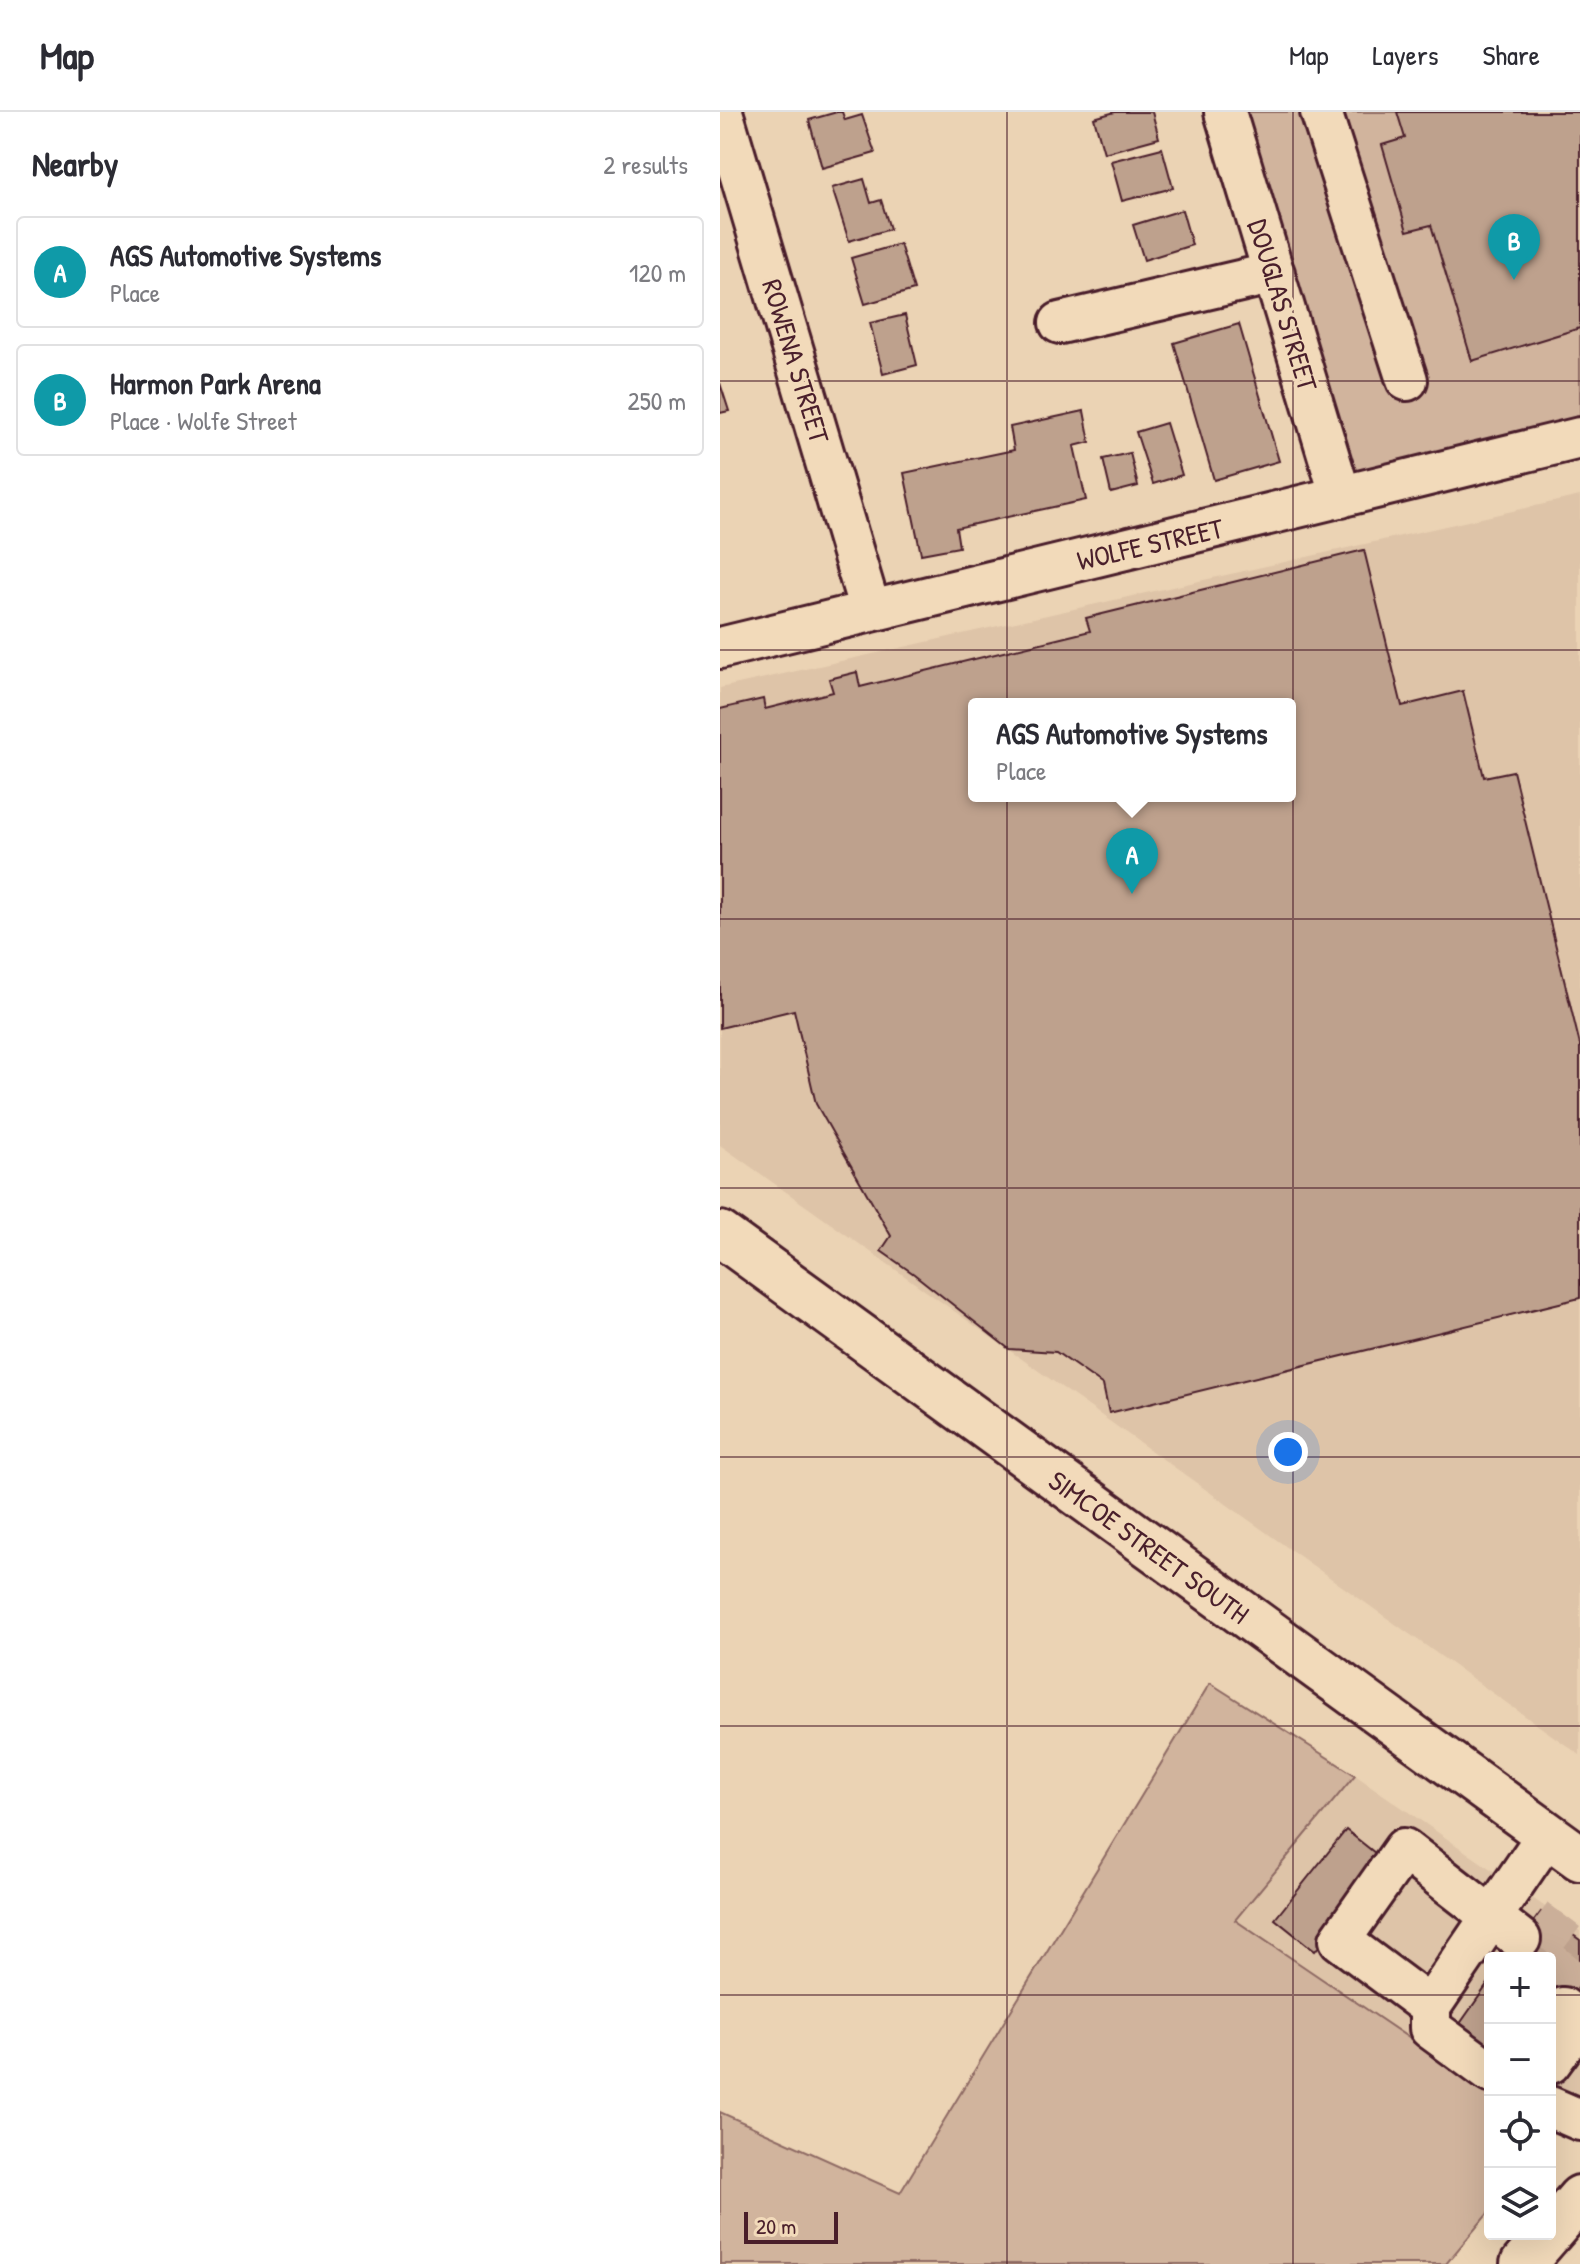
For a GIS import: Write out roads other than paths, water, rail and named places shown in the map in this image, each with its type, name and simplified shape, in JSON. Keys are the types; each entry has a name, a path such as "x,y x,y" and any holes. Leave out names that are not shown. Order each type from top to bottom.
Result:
{"main road":[{"name":"SIMCOE STREET SOUTH","path":"720,1234 1564,1846"},
{"path":"1543,2249 1580,2198"}],"street":[{"name":"ROWENA STREET","path":"722,112 870,610"},
{"name":"DOUGLAS STREET","path":"1225,112 1341,497"},
{"path":"1321,112 1407,380"},
{"path":"1060,323 1274,273"},
{"name":"WOLFE STREET","path":"720,648 1580,438"},
{"path":"1484,2068 1430,2028 1430,2007 1503,1928 1564,1846"},
{"path":"1430,2007 1340,1940 1404,1849 1503,1928"},
{"path":"1556,2050 1576,2005"},
{"path":"1556,2110 1580,2120"}],"tunnel":[{"path":"1536,1919 1580,1952"},
{"path":"1556,1967 1579,1985"}],"place":[{"name":"Harmon Park Arena","path":"1514,280"},
{"name":"AGS Automotive Systems","path":"1132,894"}]}
